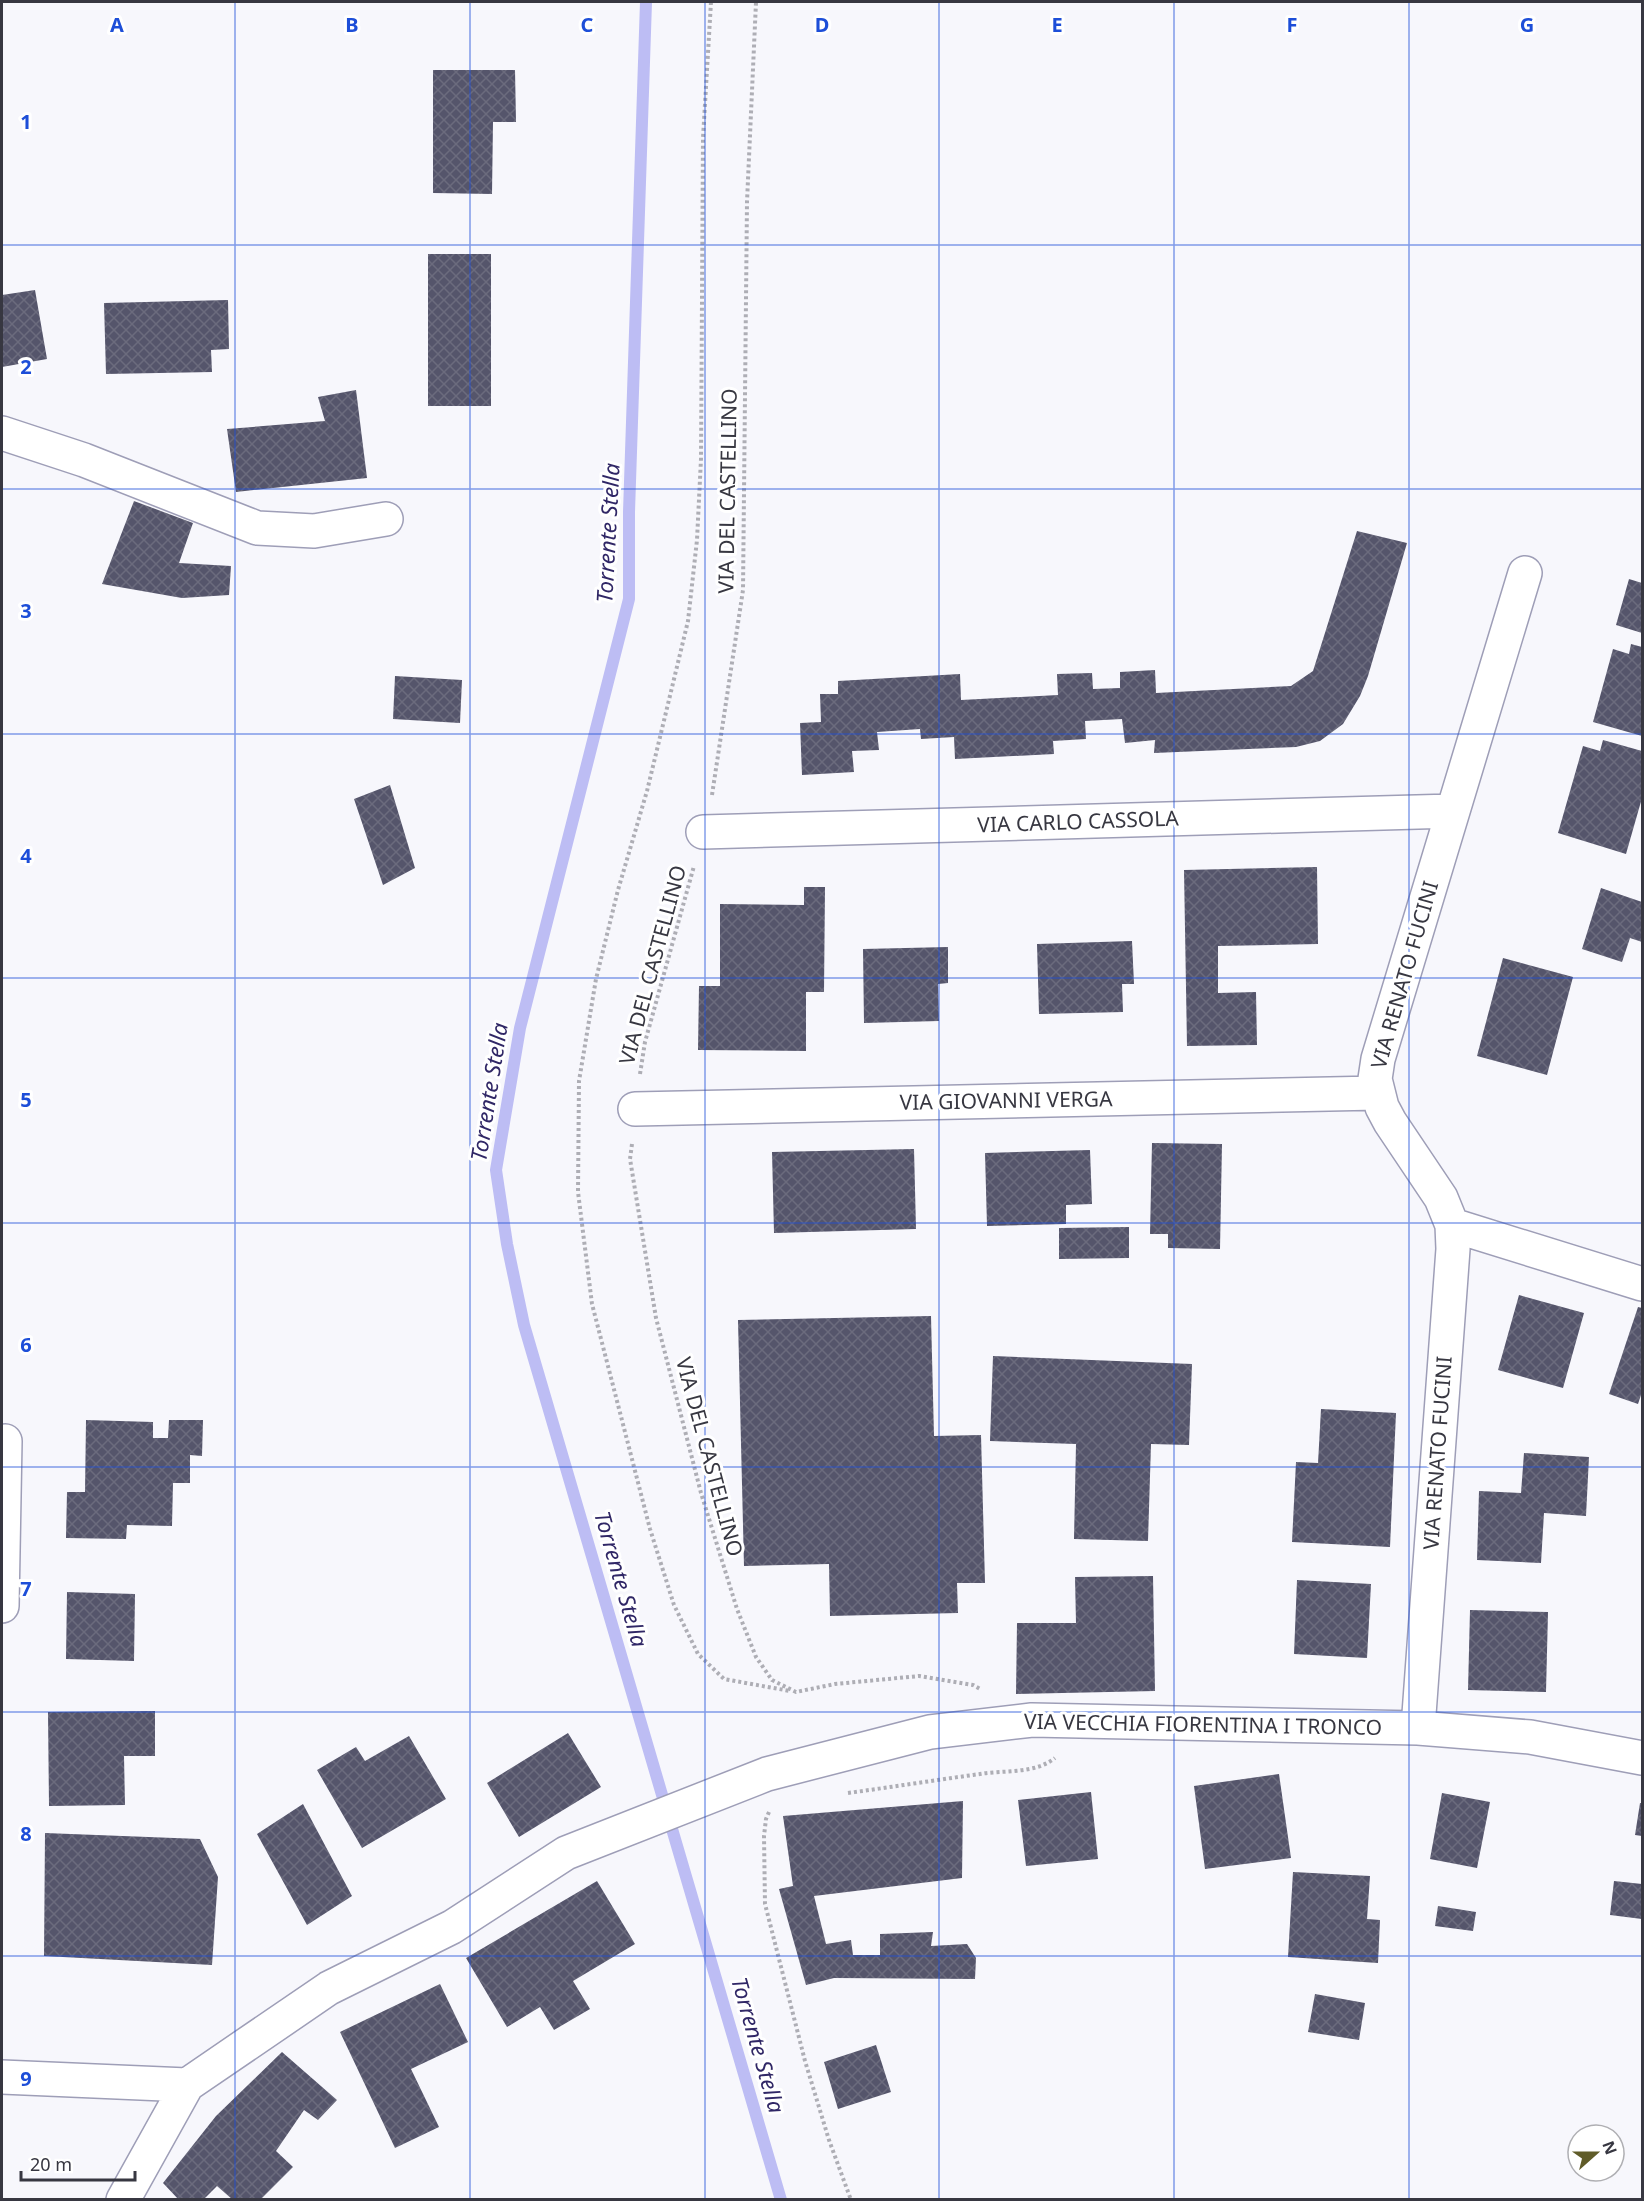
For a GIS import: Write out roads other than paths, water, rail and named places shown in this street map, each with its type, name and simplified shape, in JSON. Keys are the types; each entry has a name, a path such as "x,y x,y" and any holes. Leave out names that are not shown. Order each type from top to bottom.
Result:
{"street":[{"path":"2,433 84,460 257,528 315,531 386,519"},
{"name":"VIA RENATO FUCINI","path":"1418,1728 1453,1248 1452,1225 1441,1198 1390,1122 1377,1093 1376,1079 1378,1059 1525,573"},
{"name":"VIA CARLO CASSOLA","path":"703,832 1453,811"},
{"name":"VIA GIOVANNI VERGA","path":"635,1109 1377,1093"},
{"path":"1452,1225 1642,1284"},
{"path":"2,1606 4,1442"},
{"name":"VIA VECCHIA FIORENTINA I TRONCO","path":"123,2199 187,2085 329,1989 452,1927 567,1853 767,1774 930,1732 1032,1720 1418,1728 1530,1737 1642,1758"},
{"path":"2,2077 187,2085"}],"waterway":[{"name":"Torrente Stella","path":"646,2 629,512 629,599 520,1028 496,1170 507,1244 524,1325 781,2200"}]}
